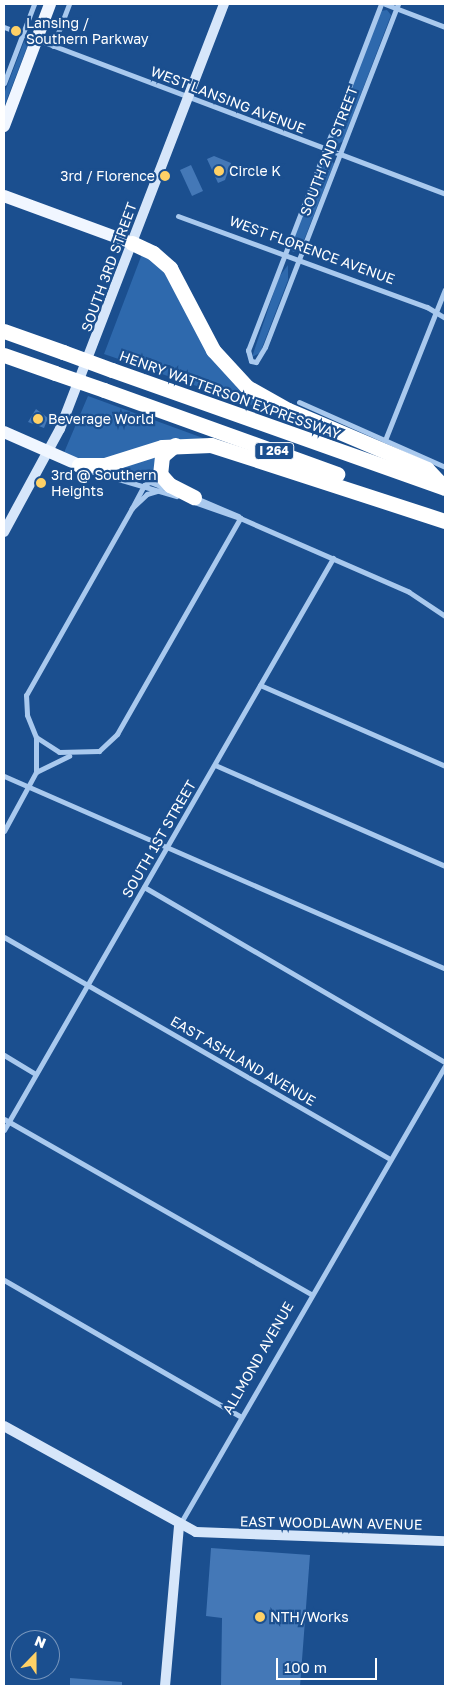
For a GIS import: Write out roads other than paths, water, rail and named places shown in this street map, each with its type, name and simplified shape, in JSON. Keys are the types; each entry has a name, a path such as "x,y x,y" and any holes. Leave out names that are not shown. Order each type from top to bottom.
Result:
{"highway":[{"path":"132,243 153,253 170,268 214,350 247,387 288,410 427,470 445,488"},
{"name":"HENRY WATTERSON EXPRESSWAY","path":"4,331 445,488"},
{"name":"I 264","path":"4,355 445,512"},
{"path":"79,465 105,465 175,445 237,450 445,521"},
{"path":"175,445 162,456 160,474 170,485 194,497"}],"main road":[{"path":"4,126 50,4"},
{"name":"SOUTH 3RD STREET","path":"4,532 48,454 224,4"},
{"path":"4,196 132,243"},
{"path":"4,432 48,454 79,465"},
{"name":"EAST WOODLAWN AVENUE","path":"4,1426 179,1527 284,1539 445,1541"},
{"name":"ALLMOND AVENUE","path":"165,1686 179,1527"}],"street":[{"path":"4,83 34,4"},
{"path":"53,46 69,4"},
{"path":"383,4 398,6 445,27"},
{"name":"SOUTH 2ND STREET","path":"383,4 324,149 248,350 251,361 261,357 398,6"},
{"name":"WEST LANSING AVENUE","path":"4,27 445,194"},
{"name":"WEST FLORENCE AVENUE","path":"178,216 436,312 445,318"},
{"path":"385,440 445,289"},
{"path":"299,402 445,466"},
{"path":"79,465 160,490 240,518"},
{"path":"4,831 36,772 36,737 27,715 26,694 144,485 150,482 194,497 333,558 421,598 445,616"},
{"path":"132,508 147,494 160,490"},
{"path":"36,772 73,755 98,751 117,734 240,518"},
{"name":"SOUTH 1ST STREET","path":"4,1130 6,1120 36,1074 333,558"},
{"path":"260,685 445,766"},
{"path":"36,737 51,749 73,755"},
{"path":"215,765 445,866"},
{"path":"4,776 445,969"},
{"path":"144,887 445,1062"},
{"name":"EAST ASHLAND AVENUE","path":"4,937 389,1158"},
{"path":"4,1056 36,1074"},
{"name":"ALLMOND AVENUE","path":"179,1527 240,1416 389,1158 445,1066"},
{"path":"6,1120 311,1294"},
{"path":"4,1280 240,1416"}],"place":[{"name":"Lansing / Southern Parkway","path":"16,31"},
{"name":"Circle K","path":"219,171"},
{"name":"3rd / Florence","path":"165,176"},
{"name":"Beverage World","path":"38,419"},
{"name":"3rd @ Southern Heights","path":"41,483"},
{"name":"NTH/Works","path":"260,1617"}]}
